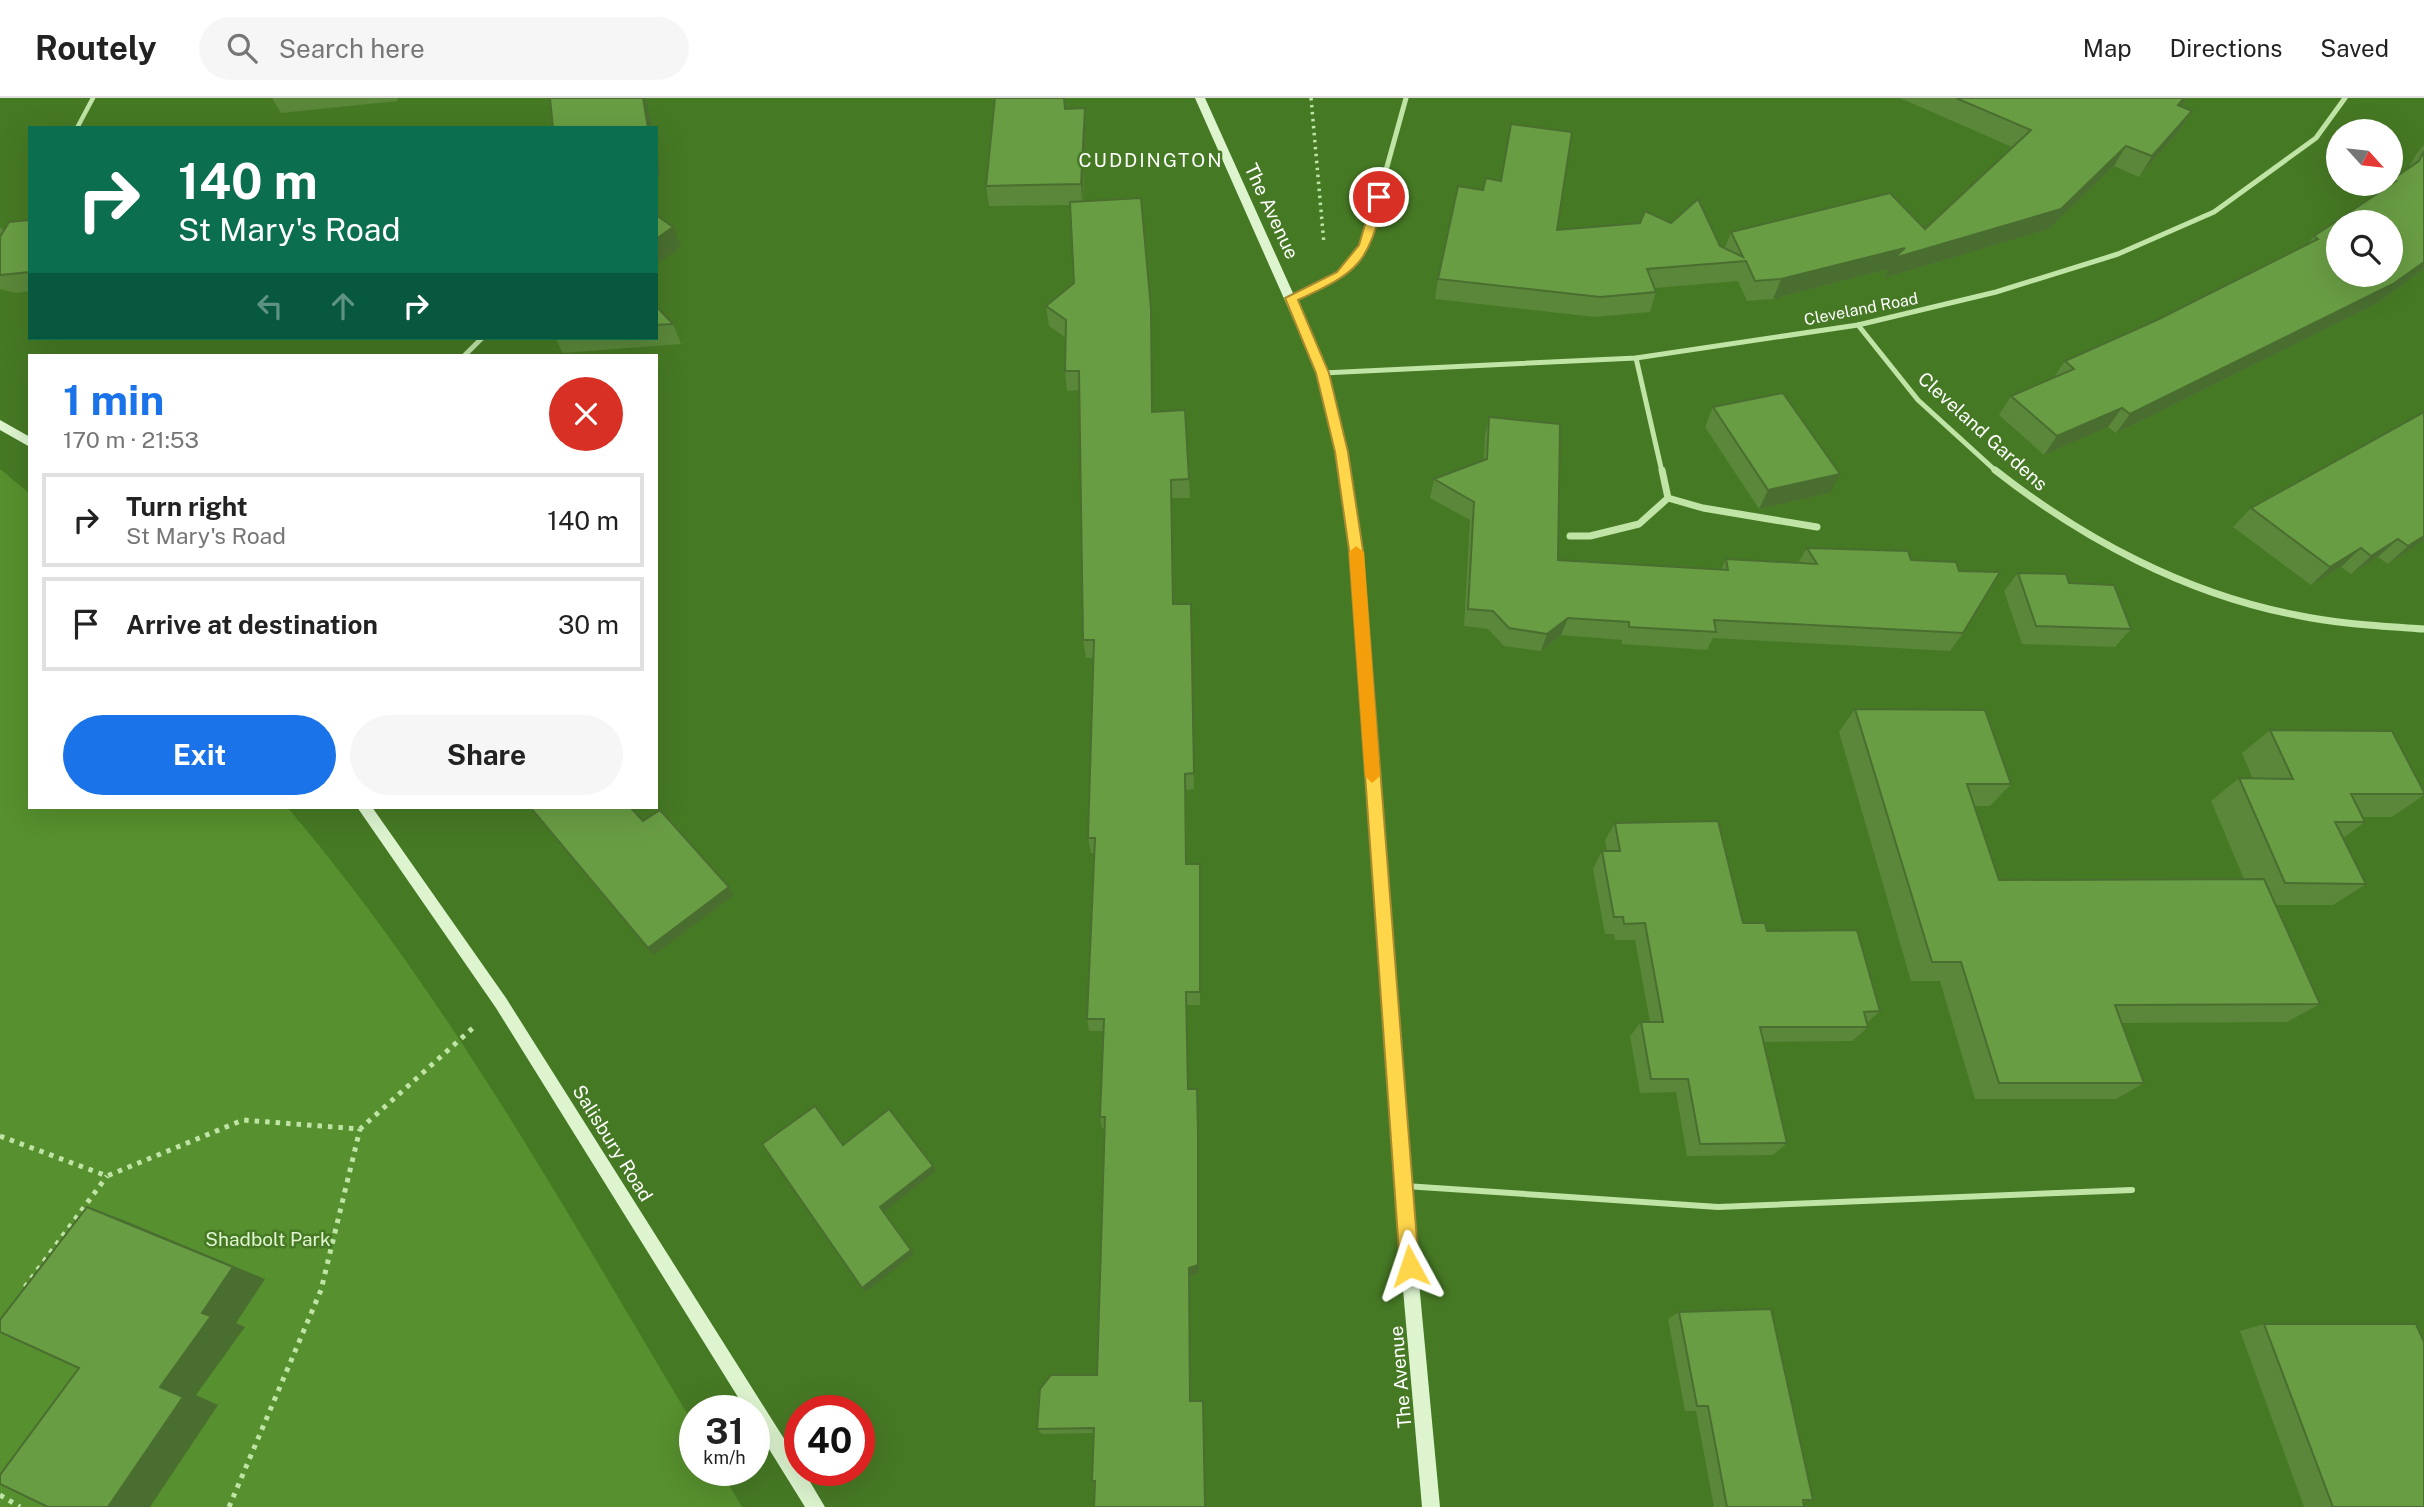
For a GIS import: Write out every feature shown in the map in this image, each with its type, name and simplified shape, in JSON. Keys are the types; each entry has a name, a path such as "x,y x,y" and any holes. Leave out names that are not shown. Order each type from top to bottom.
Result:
{"street":[{"name":"The Avenue","path":"1200,98 1292,298 1323,373 1341,452 1356,550 1402,1186 1431,1507"},
{"path":"1292,298 1341,275 1365,246 1406,98"},
{"name":"Cleveland Road","path":"1323,373 1636,358 1858,325 1996,292 2118,254 2214,212 2316,138 2345,98"},
{"name":"Cleveland Gardens","path":"1858,325 1918,399 2018,489 2094,540 2187,583 2277,612 2424,629"},
{"path":"466,354 480,340"},
{"path":"1636,358 1668,498"},
{"path":"0,424 28,442"},
{"path":"1668,498 1703,508 1817,527"},
{"path":"1570,536 1590,536 1639,524 1668,498"},
{"name":"Salisbury Road","path":"365,809 501,1003 816,1507"}],"lane":[{"path":"78,126 93,98"},
{"path":"1402,1186 1718,1208 2132,1191"}],"path":[{"path":"1311,98 1325,260 1331,279"},
{"path":"229,1507 321,1290 360,1129 501,1003"},
{"path":"16,1299 107,1176 243,1120 360,1129"},
{"path":"0,1136 107,1176"},
{"path":"0,1495 20,1507"}],"green space":[{"name":"Shadbolt Park","path":"0,469 28,492 28,809 289,809 346,879 453,1030 553,1187 679,1400 679,1486 730,1486 742,1507 0,1507"}],"building":[{"path":"550,98 643,98 648,126 553,126"},
{"path":"995,98 1064,98 1065,109 1085,108 1081,184 986,186"},
{"path":"1956,98 2184,98 2178,105 2192,111 2152,156 2126,146 2061,209 1894,258 1905,248 1781,279 1755,281 1746,261 1647,269 1656,292 1600,297 1438,279 1458,186 1483,190 1486,178 1501,181 1511,124 1572,132 1557,230 1640,223 1645,211 1671,223 1698,199 1720,246 1743,257 1731,232 1890,193 1925,229 2031,130"},
{"path":"2424,151 2424,262 2403,277 2403,210 2353,210 2374,196 2403,196 2403,172 2419,161"},
{"path":"1141,198 1151,309 1152,412 1185,410 1189,479 1171,480 1173,604 1191,604 1194,773 1185,774 1186,864 1200,864 1200,992 1186,992 1188,1089 1197,1089 1198,1132 1198,1265 1189,1268 1190,1401 1203,1401 1205,1507 1094,1507 1094,1428 1037,1429 1040,1389 1051,1375 1097,1375 1105,1117 1100,1117 1104,1019 1087,1019 1095,838 1088,838 1094,640 1083,640 1079,371 1065,371 1066,320 1046,306 1074,283 1070,202"},
{"path":"658,216 673,227 658,238"},
{"path":"28,220 28,272 0,275 0,237 9,222"},
{"path":"2326,228 2326,287 2387,287 2130,414 2122,408 2057,436 2011,396 2074,369 2065,361 2157,320 2318,239 2314,236"},
{"path":"658,308 673,324 658,325"},
{"path":"1783,393 1840,474 1768,490 1713,407"},
{"path":"2424,412 2424,536 2408,546 2398,539 2371,556 2361,548 2330,567 2251,508"},
{"path":"1489,417 1560,424 1558,560 1728,570 1726,559 1817,564 1807,548 1908,551 1911,560 1956,562 1959,571 2000,572 1963,633 1714,620 1716,632 1629,627 1629,622 1568,618 1547,634 1509,628 1493,611 1468,609 1474,502 1434,479 1487,459"},
{"path":"2018,573 2066,574 2069,583 2114,585 2131,629 2036,626"},
{"path":"1855,709 1985,710 2011,784 1967,784 1999,880 2264,879 2320,1004 2115,1005 2144,1083 1999,1083 1961,962 1932,962"},
{"path":"2270,730 2392,731 2424,794 2351,794 2365,822 2335,822 2366,884 2285,883 2239,778 2293,779"},
{"path":"532,809 632,809 643,821 660,810 729,887 648,948"},
{"path":"1718,821 1743,923 1765,923 1767,931 1857,930 1880,1011 1864,1012 1868,1027 1760,1027 1787,1143 1700,1144 1688,1079 1651,1079 1641,1022 1663,1022 1645,923 1624,924 1623,917 1614,917 1602,851 1620,851 1615,823"},
{"path":"815,1106 843,1145 889,1109 933,1166 880,1207 911,1250 862,1288 762,1144"},
{"path":"87,1207 233,1267 202,1313 211,1316 160,1387 183,1397 108,1507 48,1507 0,1484 0,1475 79,1368 0,1332 0,1320"},
{"path":"1771,1309 1813,1500 1803,1500 1804,1507 1727,1507 1708,1406 1697,1406 1679,1312"},
{"path":"2264,1324 2416,1324 2424,1342 2424,1507 2333,1507"}],"slow traffic":[{"path":"1356,552 1372,776"}],"district":[{"name":"CUDDINGTON","path":"1151,160"}],"route":[{"path":"1379,197 1365,246 1341,275 1292,298 1323,373 1341,452 1356,550 1410,1266"}]}
